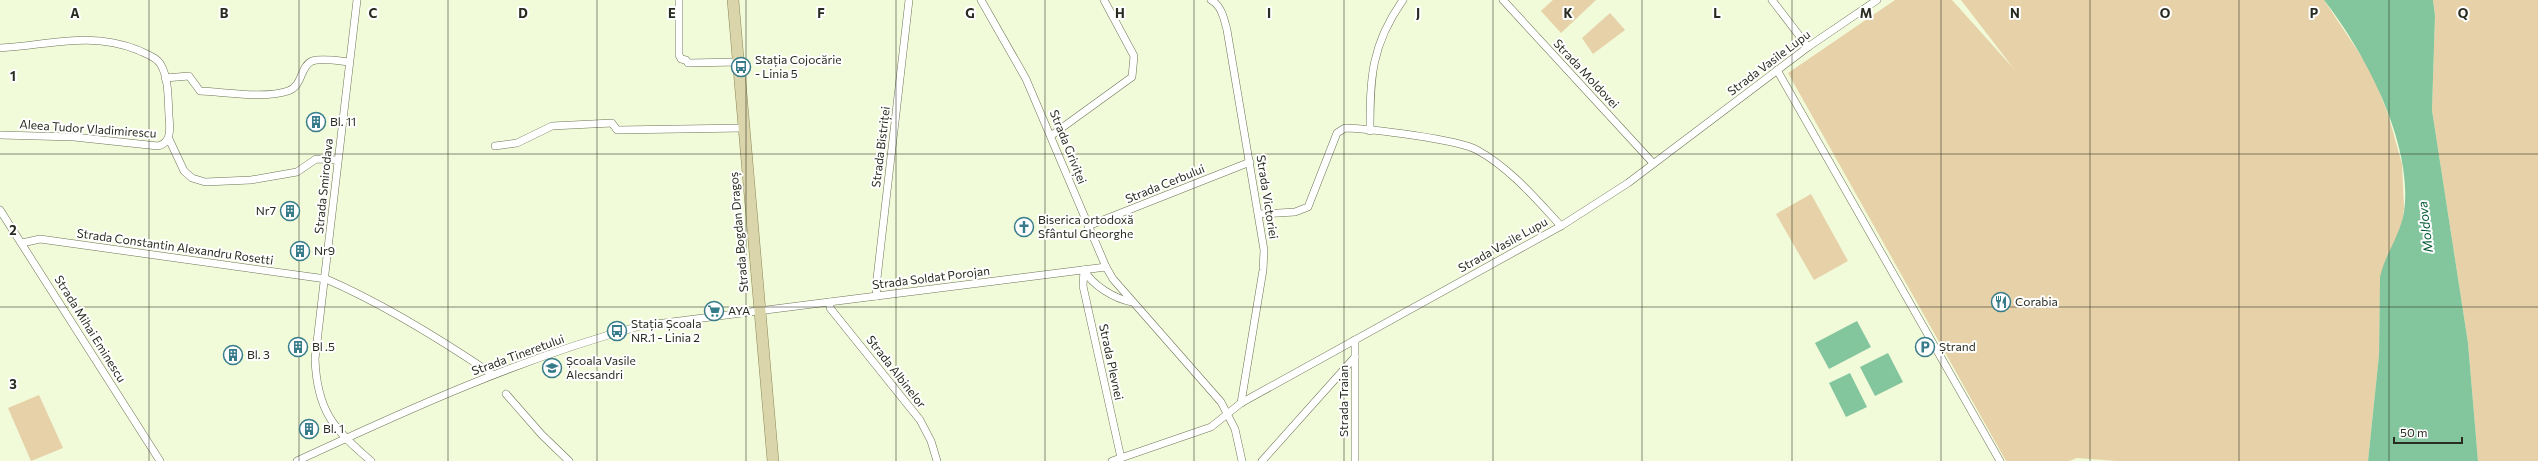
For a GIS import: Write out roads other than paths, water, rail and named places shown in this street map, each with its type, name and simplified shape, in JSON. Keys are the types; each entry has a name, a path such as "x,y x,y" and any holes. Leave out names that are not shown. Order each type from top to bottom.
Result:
{"main road":[{"name":"Strada Bogdan Dragoș","path":"733,0 773,461"}],"street":[{"name":"Strada Smirodava","path":"357,0 338,160 326,279 315,358 316,379 326,413 344,439 371,461"},
{"path":"679,0 679,55 681,59 686,60 688,63 738,62"},
{"name":"Strada Bistriței","path":"877,296 877,279 909,0"},
{"name":"Strada Griviței","path":"981,0 1026,79 1052,135 1106,267 1113,279 1132,302 1221,402 1229,414 1242,461"},
{"path":"1052,135 1132,77 1134,56 1104,0"},
{"path":"1370,131 1373,63 1377,49 1403,0"},
{"name":"Strada Moldovei","path":"1503,0 1653,163"},
{"path":"1772,0 1808,47"},
{"name":"Strada Vasile Lupu","path":"1112,461 1211,426 1229,414 1241,403 1561,226 1653,163 1808,47 1877,0"},
{"name":"Strada Victoriei","path":"1216,1 1227,30 1264,250 1263,270 1241,403"},
{"name":"Aleea Tudor Vladimirescu","path":"0,48 57,41 106,40 151,56 161,64 170,122 169,139 164,145 158,146 74,137 0,135"},
{"path":"164,78 189,76 200,91 275,94 290,90 300,81 306,66 313,61 349,62"},
{"path":"1777,70 2000,461"},
{"path":"495,146 517,143 546,128 559,125 612,123 617,130 743,128"},
{"path":"1259,214 1295,212 1308,207 1337,133 1345,128 1451,142 1476,149 1491,158 1525,188 1561,226"},
{"path":"169,139 184,171 192,178 205,182 251,180 297,172 316,159 338,160"},
{"name":"Strada Cerbului","path":"1088,226 1250,162"},
{"name":"Strada Mihai Eminescu","path":"0,210 160,461"},
{"name":"Strada Constantin Alexandru Rosetti","path":"22,243 40,239 326,279 348,289 416,326 492,374"},
{"name":"Strada Soldat Porojan","path":"760,310 1106,267"},
{"name":"Strada Griviței","path":"1084,270 1090,280 1123,300 1132,302"},
{"name":"Strada Plevnei","path":"1084,270 1083,286 1121,458"},
{"name":"Strada Albinelor","path":"830,302 830,308 920,420 931,441 937,461"},
{"name":"Strada Tineretului","path":"296,461 492,374 640,326 760,310"},
{"name":"Strada Traian","path":"1355,340 1355,461"},
{"path":"1262,461 1355,357"},
{"path":"506,394 542,435 569,461"}],"water":[{"name":"Moldova","path":"2324,0 2433,0 2435,16 2432,110 2468,343 2478,461 2368,461 2379,355 2380,277 2402,221 2404,212 2405,185 2401,157 2394,128 2383,100 2355,45"},
{"path":"1857,321 1871,347 1829,369 1815,343"},
{"path":"1888,353 1903,382 1875,396 1860,367"},
{"path":"1850,373 1867,407 1846,417 1829,383"}],"place":[{"name":"Stația Cojocărie - Linia 5","path":"741,67"},
{"name":"Bl. 11","path":"316,122"},
{"name":"Nr7","path":"290,211"},
{"name":"Biserica ortodoxă Sfântul Gheorghe","path":"1024,227"},
{"name":"Nr9","path":"300,251"},
{"name":"Corabia","path":"2001,302"},
{"name":"AYA","path":"714,311"},
{"name":"Stația Școala NR.1 - Linia 2","path":"617,331"},
{"name":"Bl .5","path":"298,347"},
{"name":"Ștrand","path":"1925,347"},
{"name":"Bl. 3","path":"233,355"},
{"name":"Școala Vasile Alecsandri","path":"552,368"},
{"name":"Bl. 1","path":"309,429"}]}
